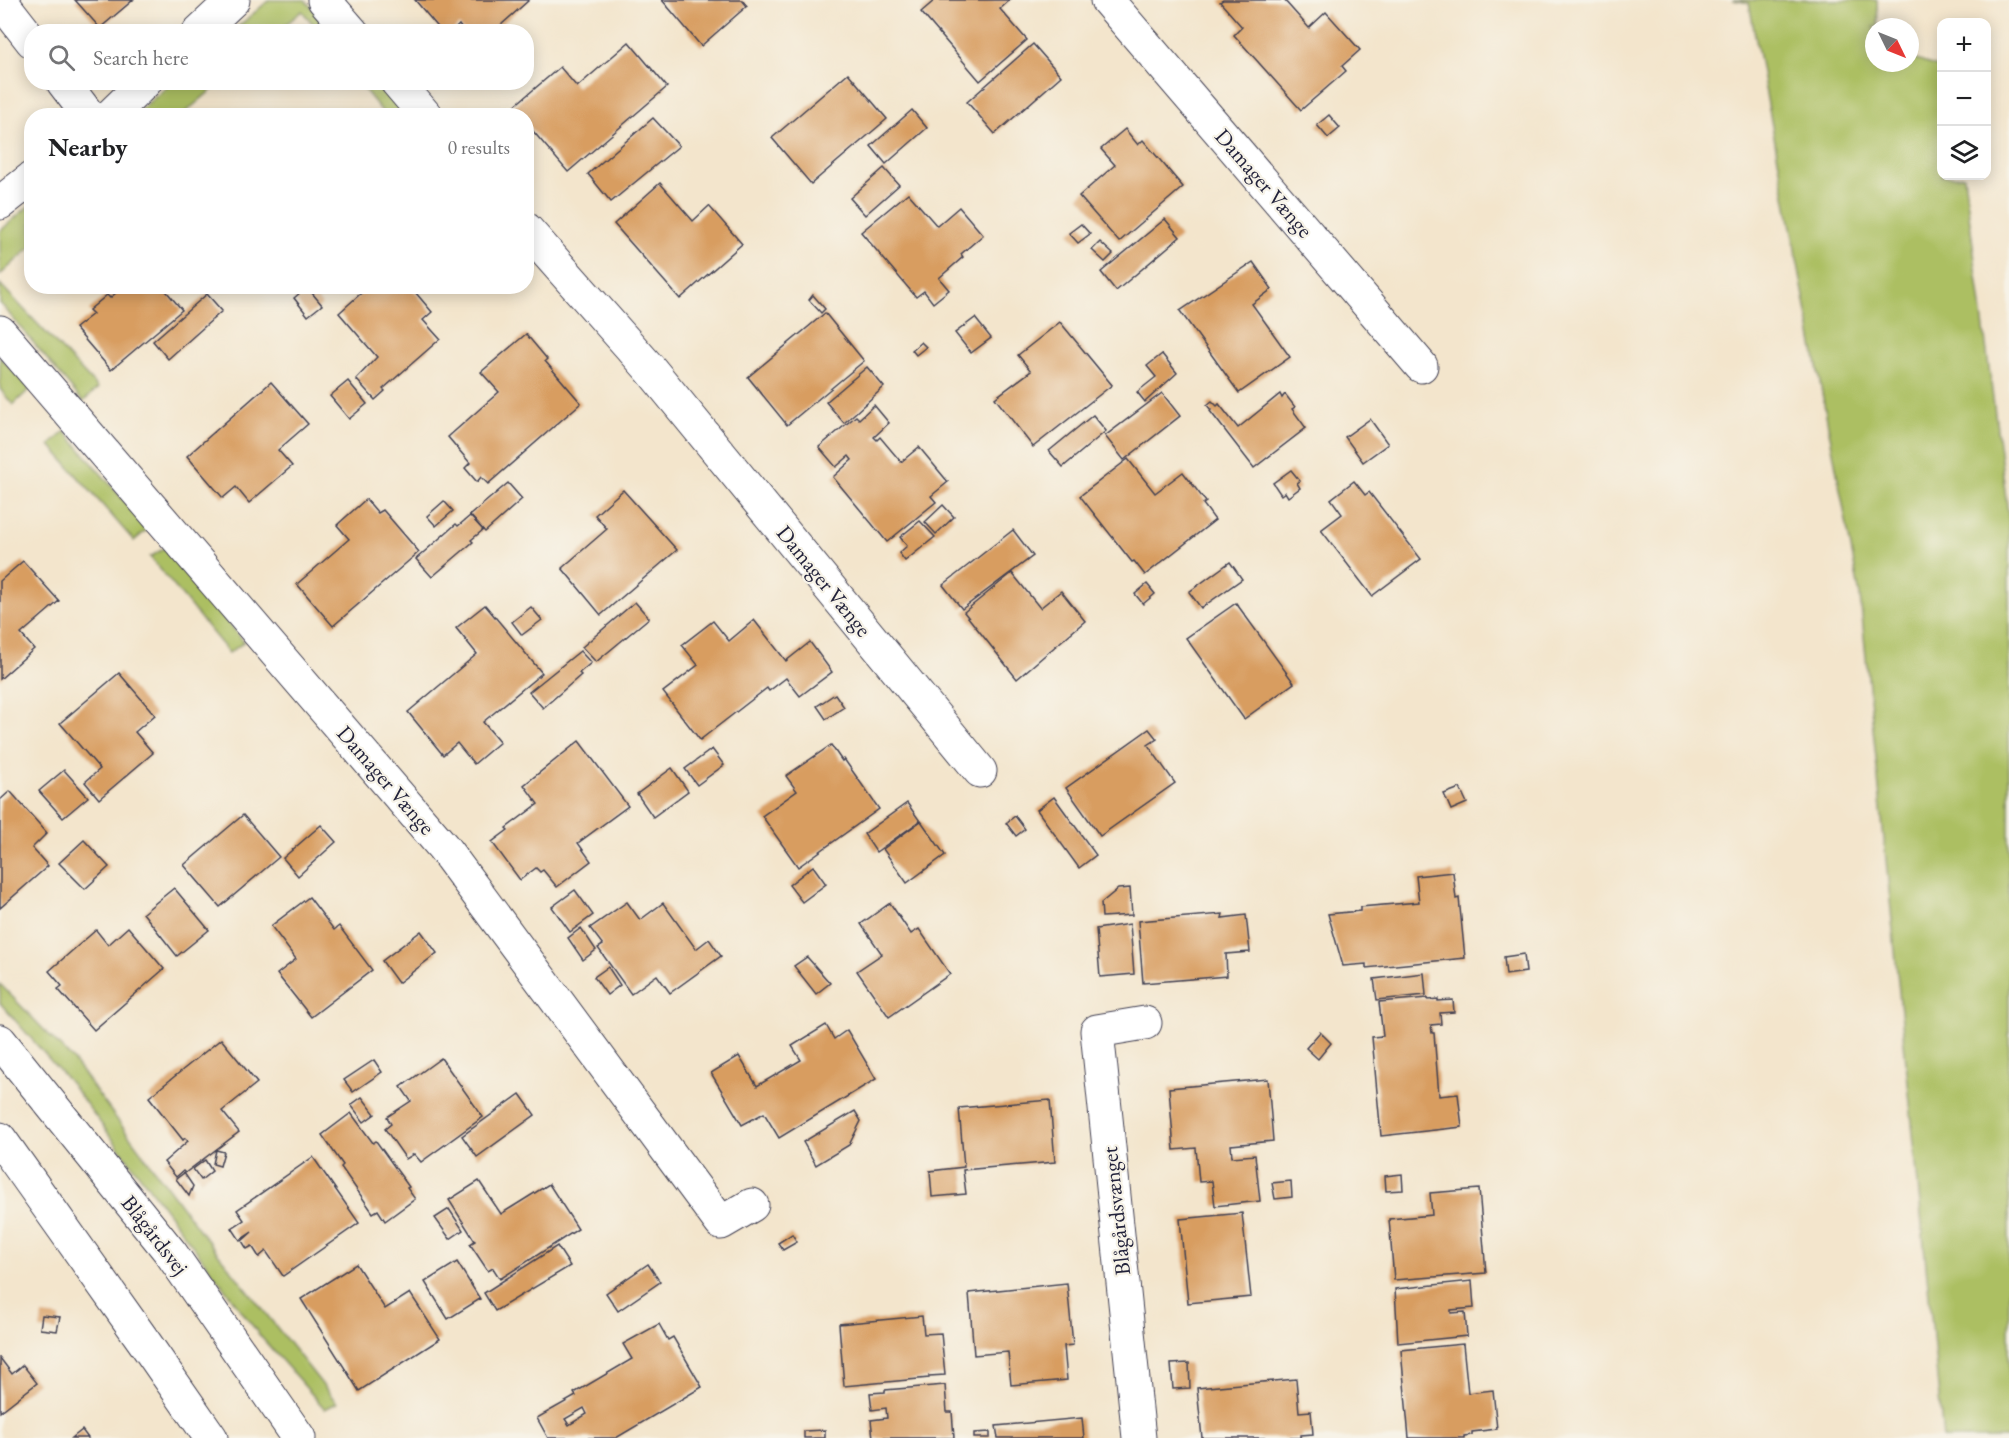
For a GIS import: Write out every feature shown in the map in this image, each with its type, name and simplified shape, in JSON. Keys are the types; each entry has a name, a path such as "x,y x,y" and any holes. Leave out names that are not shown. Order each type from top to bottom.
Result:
{"street":[{"path":"0,0 24,31"},
{"path":"208,24 233,0"},
{"path":"324,0 345,24"},
{"name":"Damager Vænge","path":"1107,0 1421,366"},
{"path":"69,90 83,108"},
{"path":"118,108 137,90"},
{"path":"404,90 419,108"},
{"path":"0,203 24,184"},
{"name":"Damager Vænge","path":"534,238 651,370 980,771"},
{"name":"Damager Vænge","path":"0,332 443,847 721,1223 752,1205"},
{"name":"Blågårdsvænget","path":"1140,1438 1097,1031 1145,1023"},
{"name":"Blågårdsvej","path":"0,1041 170,1252 299,1438"},
{"path":"0,1139 211,1438"}],"green space":[{"path":"269,0 305,0 327,24 313,24 302,11 286,24 241,24"},
{"path":"1733,0 1877,0 1878,18 1865,18 1865,72 1919,72 1919,61 1937,67 1937,180 1965,180 2009,521 2009,1438 1943,1438 1860,596 1749,3"},
{"path":"164,90 212,90 190,108 142,108"},
{"path":"365,90 386,90 402,108 379,108"},
{"path":"24,210 24,253 0,275 0,231"},
{"path":"0,284 98,388 83,402 0,303"},
{"path":"0,357 30,389 13,405 0,389"},
{"path":"65,431 148,529 134,541 50,445"},
{"path":"166,547 244,642 229,653 150,557"},
{"path":"0,984 72,1059 201,1232 337,1403 325,1409 261,1337 72,1085 0,1003"}],"building":[{"path":"75,0 133,0 105,24 96,24"},
{"path":"415,0 529,0 502,24 435,24"},
{"path":"662,0 742,0 747,6 701,46"},
{"path":"935,0 1010,0 1000,9 1027,40 980,81 921,12"},
{"path":"1223,0 1284,0 1309,28 1326,12 1360,50 1342,66 1346,71 1301,110 1234,35 1242,27 1220,2"},
{"path":"629,42 667,87 568,172 534,132 534,108 513,107 560,67 577,87"},
{"path":"1033,44 1061,76 995,134 967,102"},
{"path":"848,73 887,119 811,184 772,138"},
{"path":"912,110 927,128 886,164 871,146"},
{"path":"1329,115 1340,128 1328,138 1317,125"},
{"path":"653,118 679,146 611,202 588,174"},
{"path":"1125,129 1138,145 1143,140 1183,187 1119,242 1079,196 1115,165 1101,149"},
{"path":"884,168 899,185 865,215 850,198"},
{"path":"660,183 693,221 709,206 742,244 680,299 614,224"},
{"path":"908,193 937,226 959,207 983,235 939,278 949,290 933,303 924,291 916,297 861,232"},
{"path":"1165,219 1180,237 1116,291 1101,272"},
{"path":"1081,224 1090,234 1078,243 1069,233"},
{"path":"1100,242 1113,254 1105,262 1092,250"},
{"path":"1253,262 1272,289 1252,304 1290,357 1239,393 1180,311"},
{"path":"115,294 169,294 182,310 111,370 75,328 93,314 89,310 107,295 110,298"},
{"path":"207,294 222,311 168,359 153,341"},
{"path":"299,294 313,294 322,305 308,316 294,298"},
{"path":"360,294 417,294 432,312 423,320 440,339 383,389 385,391 375,400 356,379 377,357 339,313"},
{"path":"813,295 825,309 821,313 809,300"},
{"path":"825,313 864,361 787,425 748,377"},
{"path":"975,318 991,338 971,353 955,333"},
{"path":"1060,322 1112,385 1033,447 995,398 1031,371 1018,355"},
{"path":"526,334 547,359 545,361 581,403 488,484 481,477 477,482 465,468 470,463 448,437 499,392 481,372"},
{"path":"921,342 926,347 916,355 912,350"},
{"path":"1162,354 1177,373 1145,402 1137,392 1156,377 1147,366"},
{"path":"867,367 884,387 844,423 826,402"},
{"path":"348,381 367,404 349,419 330,396"},
{"path":"271,382 308,424 278,450 292,466 249,503 236,487 223,498 187,456"},
{"path":"1162,393 1180,416 1124,460 1105,436"},
{"path":"1280,394 1282,398 1285,394 1295,407 1292,409 1306,428 1254,468 1207,405 1212,401 1217,406 1219,404 1238,428"},
{"path":"874,405 889,423 874,437 877,440 880,437 901,462 919,447 948,482 931,496 936,502 887,542 833,477 852,460 849,456 836,467 819,447 856,416 859,419"},
{"path":"1093,415 1106,431 1063,467 1049,451"},
{"path":"1370,419 1388,444 1363,462 1345,437"},
{"path":"1128,459 1155,493 1183,472 1206,502 1203,504 1215,520 1145,575 1080,496"},
{"path":"1291,470 1300,481 1297,483 1300,488 1288,497 1285,492 1281,495 1273,483"},
{"path":"1354,481 1365,495 1369,492 1421,559 1372,596 1321,530 1342,514 1331,499"},
{"path":"508,483 522,499 485,532 470,515"},
{"path":"623,490 677,550 601,615 562,568 607,529 595,515"},
{"path":"366,499 378,513 383,510 419,552 333,626 297,584 349,539 337,525"},
{"path":"444,501 453,511 436,526 427,516"},
{"path":"943,505 954,517 936,534 925,522"},
{"path":"470,516 483,530 471,540 473,542 432,577 416,559 456,524 458,526"},
{"path":"920,521 935,537 905,561 899,553 907,546 900,537"},
{"path":"1013,530 1033,556 962,609 943,585"},
{"path":"23,561 59,601 21,634 34,649 0,679 0,581"},
{"path":"1230,562 1242,579 1201,608 1189,592"},
{"path":"1012,573 1040,608 1061,591 1085,621 1017,679 964,612"},
{"path":"1147,584 1155,594 1143,604 1135,594"},
{"path":"635,602 649,618 596,662 582,647"},
{"path":"1236,603 1294,683 1244,719 1186,638"},
{"path":"485,605 542,673 483,722 500,742 474,764 457,743 443,755 408,712 477,654 456,628"},
{"path":"531,607 542,620 522,635 512,622"},
{"path":"754,620 786,661 810,642 832,672 800,696 786,678 769,691 767,688 700,740 663,692 698,665 682,645 713,621 729,641"},
{"path":"580,651 591,663 579,673 581,675 543,708 529,692"},
{"path":"119,673 155,715 135,732 153,753 99,799 85,782 100,769 60,723"},
{"path":"835,694 844,707 826,719 817,706"},
{"path":"1149,729 1157,739 1148,745 1175,783 1100,836 1066,788"},
{"path":"579,741 628,806 578,843 591,861 557,887 543,870 540,872 536,868 520,880 492,842 508,830 506,828 538,804 524,785"},
{"path":"831,745 842,761 844,759 879,809 798,867 762,816 797,791 786,776"},
{"path":"712,749 724,765 697,785 685,769"},
{"path":"672,768 688,791 653,817 637,794"},
{"path":"64,770 88,797 63,818 39,791"},
{"path":"1460,788 1467,803 1451,810 1444,794"},
{"path":"10,791 47,833 32,848 48,866 0,908 0,800"},
{"path":"1054,797 1096,855 1079,868 1037,810"},
{"path":"907,803 920,821 876,852 864,834"},
{"path":"243,815 279,857 220,907 184,865"},
{"path":"1015,816 1025,829 1016,836 1006,823"},
{"path":"921,821 945,855 907,883 883,849"},
{"path":"321,825 336,842 298,876 283,858"},
{"path":"84,840 109,867 85,889 59,863"},
{"path":"813,866 826,884 802,902 789,885"},
{"path":"1453,872 1456,899 1459,898 1465,958 1366,968 1366,964 1343,966 1328,914 1360,911 1360,907 1419,902 1416,876"},
{"path":"174,888 209,930 177,956 143,913"},
{"path":"1130,888 1132,915 1102,917 1101,903 1118,889"},
{"path":"575,890 593,915 570,932 552,907"},
{"path":"309,897 334,930 339,926 372,970 311,1017 277,974 296,959 271,926"},
{"path":"627,902 640,920 663,903 696,949 709,939 721,956 670,993 657,975 631,994 598,948 603,945 590,928"},
{"path":"890,903 911,934 919,929 950,974 889,1017 857,971 882,954 861,924"},
{"path":"1223,914 1222,918 1246,915 1250,952 1226,954 1227,976 1143,983 1138,921"},
{"path":"1130,924 1134,974 1100,977 1096,929"},
{"path":"128,927 164,969 94,1030 58,989 62,986 49,971 96,930 108,945"},
{"path":"581,928 596,950 583,960 568,938"},
{"path":"421,931 437,953 398,983 382,961"},
{"path":"1524,954 1526,972 1506,975 1504,957"},
{"path":"807,957 830,983 816,994 794,966"},
{"path":"608,967 620,985 607,995 594,977"},
{"path":"1424,973 1426,995 1377,1000 1374,979"},
{"path":"1428,998 1428,1000 1438,999 1438,1001 1453,1000 1454,1012 1440,1013 1441,1024 1431,1025 1432,1033 1434,1033 1439,1096 1458,1094 1462,1127 1381,1136 1372,1037 1383,1036 1379,1002"},
{"path":"826,1025 834,1039 847,1030 876,1079 779,1138 764,1113 742,1125 711,1073 739,1056 757,1086 801,1060 792,1046"},
{"path":"1320,1032 1331,1043 1318,1059 1306,1048"},
{"path":"221,1039 257,1083 222,1111 239,1132 185,1173 183,1171 176,1177 164,1162 188,1141 185,1138 183,1140 149,1097"},
{"path":"441,1058 483,1117 421,1162 414,1154 406,1159 385,1129 391,1124 387,1117 411,1101 401,1087"},
{"path":"374,1060 382,1072 353,1092 344,1080"},
{"path":"1268,1079 1273,1141 1231,1145 1232,1157 1255,1155 1260,1201 1215,1206 1212,1181 1199,1182 1196,1148 1174,1150 1169,1088"},
{"path":"520,1094 535,1115 477,1157 462,1136"},
{"path":"362,1097 375,1114 364,1122 351,1105"},
{"path":"1050,1100 1055,1162 963,1170 966,1194 932,1197 930,1171 964,1167 959,1108"},
{"path":"855,1111 861,1121 849,1145 816,1165 803,1142"},
{"path":"351,1113 373,1143 376,1141 415,1199 385,1221 378,1210 373,1213 322,1135"},
{"path":"216,1150 224,1152 220,1166 213,1164"},
{"path":"313,1157 359,1223 283,1276 266,1251 259,1257 252,1246 247,1249 242,1241 252,1232 240,1240 232,1228 244,1220 237,1210"},
{"path":"205,1160 212,1171 201,1180 193,1169"},
{"path":"184,1173 193,1186 189,1196 176,1179"},
{"path":"1402,1174 1403,1190 1386,1191 1385,1176"},
{"path":"479,1181 501,1214 549,1184 578,1229 500,1279 493,1268 488,1271 470,1244 475,1241 449,1200"},
{"path":"1291,1181 1292,1197 1275,1199 1272,1183"},
{"path":"1479,1189 1486,1273 1394,1280 1389,1219 1432,1215 1430,1193"},
{"path":"449,1209 463,1230 450,1239 435,1218"},
{"path":"1242,1213 1251,1297 1188,1303 1180,1219"},
{"path":"792,1234 797,1242 783,1250 778,1243"},
{"path":"557,1246 570,1266 495,1311 484,1293"},
{"path":"457,1262 480,1299 448,1319 425,1282"},
{"path":"356,1264 385,1309 410,1293 440,1339 359,1391 301,1299"},
{"path":"648,1264 660,1282 618,1311 606,1293"},
{"path":"1472,1281 1474,1308 1451,1310 1451,1313 1465,1312 1467,1336 1398,1343 1395,1289"},
{"path":"1067,1283 1073,1345 1064,1346 1067,1380 1011,1385 1008,1352 974,1355 969,1293"},
{"path":"42,1315 60,1317 57,1331 40,1329"},
{"path":"922,1316 924,1334 941,1333 945,1375 844,1386 839,1324"},
{"path":"659,1324 668,1340 673,1337 702,1387 616,1438 548,1438 537,1418 576,1396 574,1393 632,1359 623,1344","holes":["584,1408 587,1414 569,1425 565,1419"]},
{"path":"1463,1344 1468,1393 1493,1390 1497,1429 1472,1432 1472,1435 1464,1436 1464,1438 1409,1438 1401,1350"},
{"path":"0,1358 12,1374 23,1365 37,1383 0,1412"},
{"path":"1189,1363 1190,1388 1173,1389 1171,1364"},
{"path":"1296,1379 1299,1412 1311,1411 1313,1434 1301,1435 1301,1438 1202,1438 1197,1388"},
{"path":"945,1385 947,1412 952,1412 954,1438 873,1438 871,1420 887,1418 886,1408 872,1410 870,1393"},
{"path":"1082,1418 1084,1438 998,1438 996,1426"},
{"path":"82,1430 88,1438 72,1438"},
{"path":"825,1430 825,1438 804,1438 804,1431"},
{"path":"990,1432 990,1438 974,1438 974,1433"}]}
